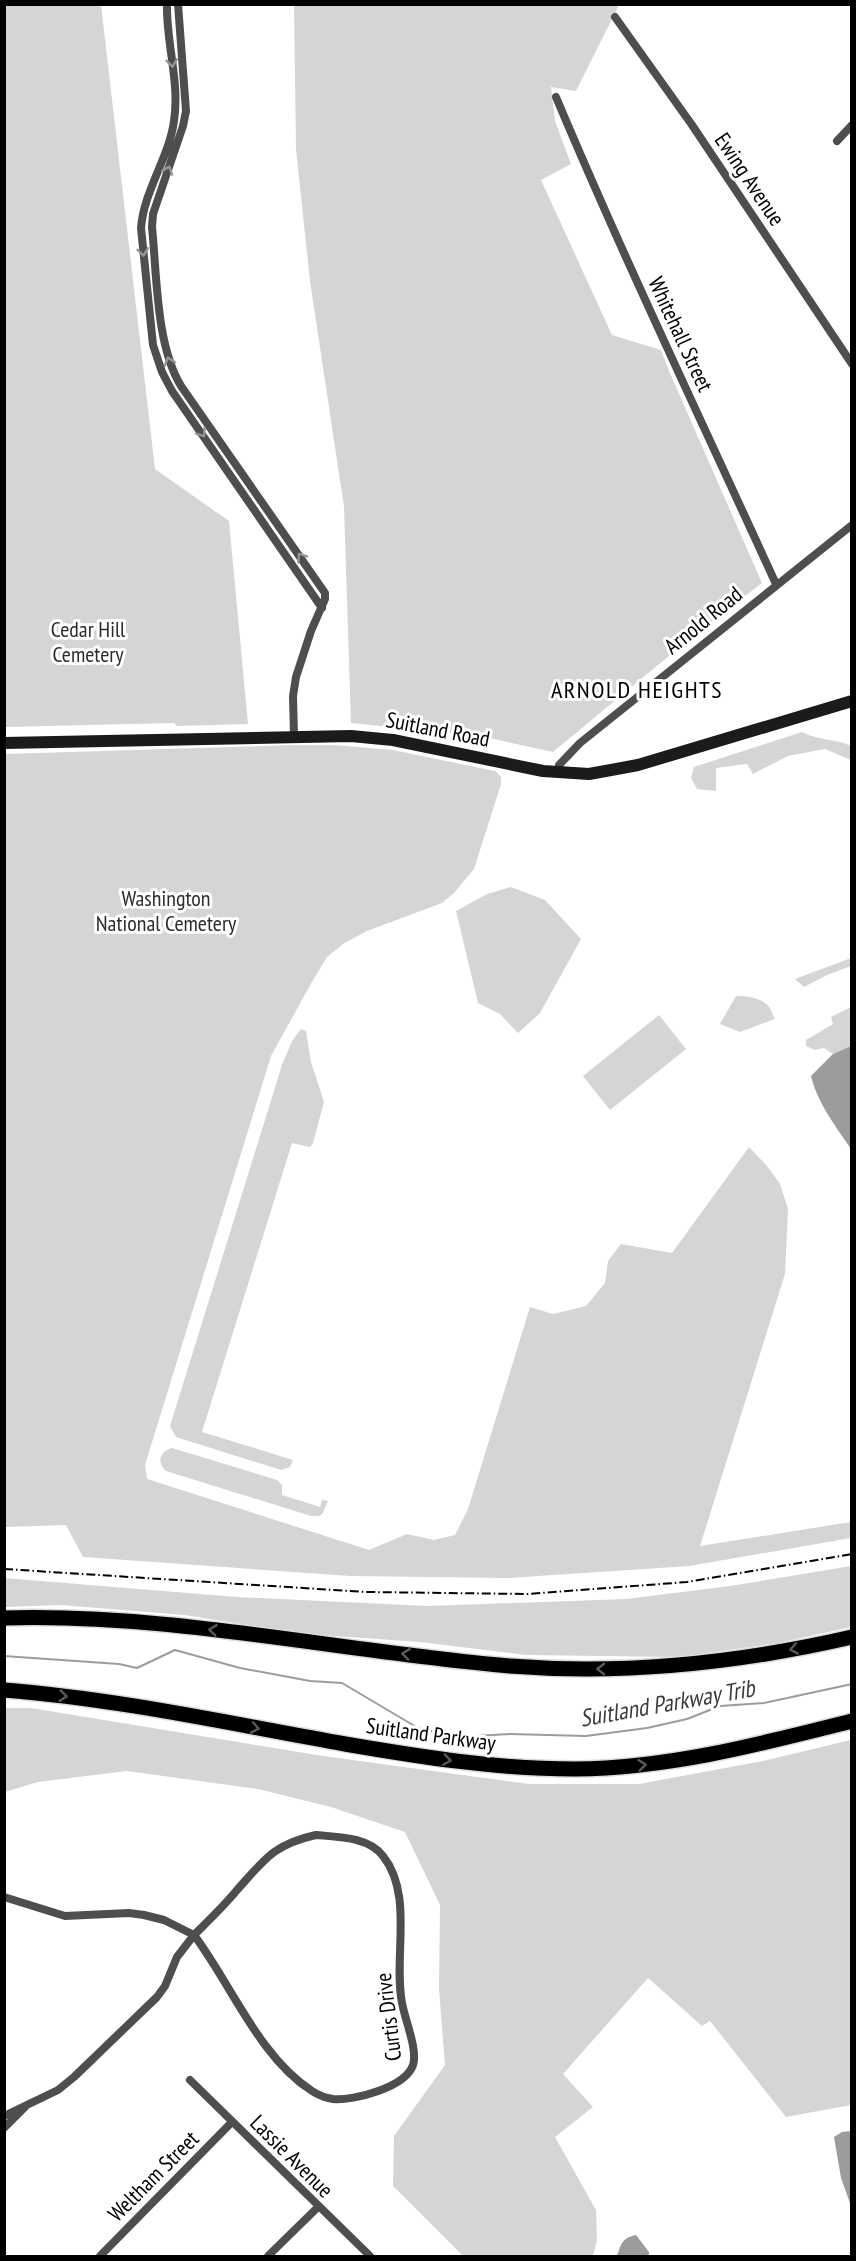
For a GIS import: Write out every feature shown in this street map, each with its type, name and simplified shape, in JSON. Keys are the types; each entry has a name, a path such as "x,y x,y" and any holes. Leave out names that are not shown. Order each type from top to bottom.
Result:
{"highway":[{"path":"4,1618 72,1618 151,1623 442,1659 509,1666 575,1669 644,1668 722,1661 799,1649 852,1637"},
{"name":"Suitland Parkway","path":"4,1690 116,1703 442,1760 531,1768 599,1768 688,1759 852,1721"}],"main road":[{"name":"Suitland Road","path":"4,743 351,736 393,740 559,773 589,774 624,768 852,701"}],"street":[{"path":"167,4 175,92 174,123 144,209 141,228 156,357 172,390 322,608"},
{"path":"178,4 186,111 153,214 152,227 166,352 181,386 325,593 322,608 296,677 293,696 294,736"},
{"name":"Ewing Avenue","path":"615,17 698,134 852,364"},
{"name":"Whitehall Street","path":"556,97 621,248 776,584"},
{"path":"837,141 852,125"},
{"name":"Arnold Road","path":"559,773 560,765 580,743 852,525"},
{"name":"Curtis Drive","path":"4,1897 65,1916 129,1912 144,1914 164,1920 195,1935 218,1967 241,2010 263,2040 290,2071 312,2091 326,2098 344,2099 380,2090 400,2081 410,2073 415,2059 401,2000 399,1893 392,1870 373,1845 340,1837 316,1835 294,1840 274,1851 252,1872 238,1890 195,1935 177,1957 158,1997 74,2077 58,2090 4,2116"},
{"name":"Lassie Avenue","path":"190,2080 370,2256"},
{"name":"Curtis Drive","path":"4,2128 28,2105"},
{"name":"Weltham Street","path":"100,2256 232,2122"},
{"path":"268,2256 318,2207"}],"green space":[{"name":"Cedar Hill Cemetery","path":"4,5 101,5 155,469 229,521 248,724 177,726 174,723 5,727"},
{"path":"294,5 619,5 576,91 551,87 555,121 571,164 541,180 612,335 661,350 762,583 693,636 553,752 480,736 351,723 344,507 310,281 296,149"},
{"path":"802,732 851,746 851,760 825,749 788,756 753,774 747,764 716,768 716,791 697,789 691,778 694,767"},
{"name":"Washington National Cemetery","path":"334,745 393,750 495,771 501,777 501,784 474,869 454,893 442,903 367,931 343,944 327,957 271,1056 145,1465 147,1479 369,1550 407,1534 434,1540 455,1535 468,1509 530,1307 553,1314 586,1306 605,1283 608,1261 621,1244 672,1253 749,1147 780,1184 788,1209 785,1274 700,1546 851,1522 851,1538 689,1566 508,1578 350,1576 83,1557 66,1525 5,1527 5,754"},
{"path":"511,887 545,900 581,939 540,1013 518,1033 500,1014 478,1003 456,911 487,894"},
{"path":"851,958 851,966 804,987 795,979"},
{"path":"736,996 760,1000 768,1006 775,1019 740,1032 720,1024"},
{"path":"851,1007 851,1046 833,1054 824,1048 815,1050 806,1046 806,1040 833,1024 831,1017"},
{"path":"659,1015 686,1049 610,1110 583,1076"},
{"path":"301,1029 306,1031 311,1062 324,1102 310,1147 292,1143 202,1432 293,1460 290,1467 281,1470 176,1437 170,1426 282,1065 292,1041"},
{"path":"172,1448 277,1480 282,1485 282,1495 320,1507 322,1500 328,1501 320,1516 311,1516 166,1471 161,1464 161,1457"},
{"path":"851,1566 851,1627 778,1643 679,1657 526,1655 420,1642 306,1634 184,1615 60,1605 5,1607 4,1578 237,1597 427,1606 626,1599 730,1586"},
{"path":"5,1708 31,1708 323,1756 529,1784 639,1784 763,1761 851,1740 851,2105 786,2117 710,2021 702,2026 648,1978 563,2074 593,2107 555,2137 596,2210 597,2240 593,2256 463,2256 393,2186 394,2136 445,2065 439,1989 440,1905 405,1832 331,1807 258,1789 127,1771 38,1782 5,1792"}],"shaded area":[{"path":"852,1046 851,1149 822,1105 811,1076 833,1054"},
{"path":"852,2131 851,2206 841,2178 834,2137 842,2132"},
{"path":"636,2235 649,2252 649,2256 617,2256 623,2242"}],"waterway":[{"name":"Suitland Parkway Trib","path":"4,1656 119,1664 137,1668 175,1650 240,1668 310,1681 342,1683 418,1728 457,1737 510,1734 586,1736 647,1728 687,1719 720,1706 764,1703 852,1684"}],"railway":[{"path":"4,1569 366,1592 528,1594 687,1582 852,1554"}],"district":[{"name":"ARNOLD HEIGHTS","path":"637,689"}]}
